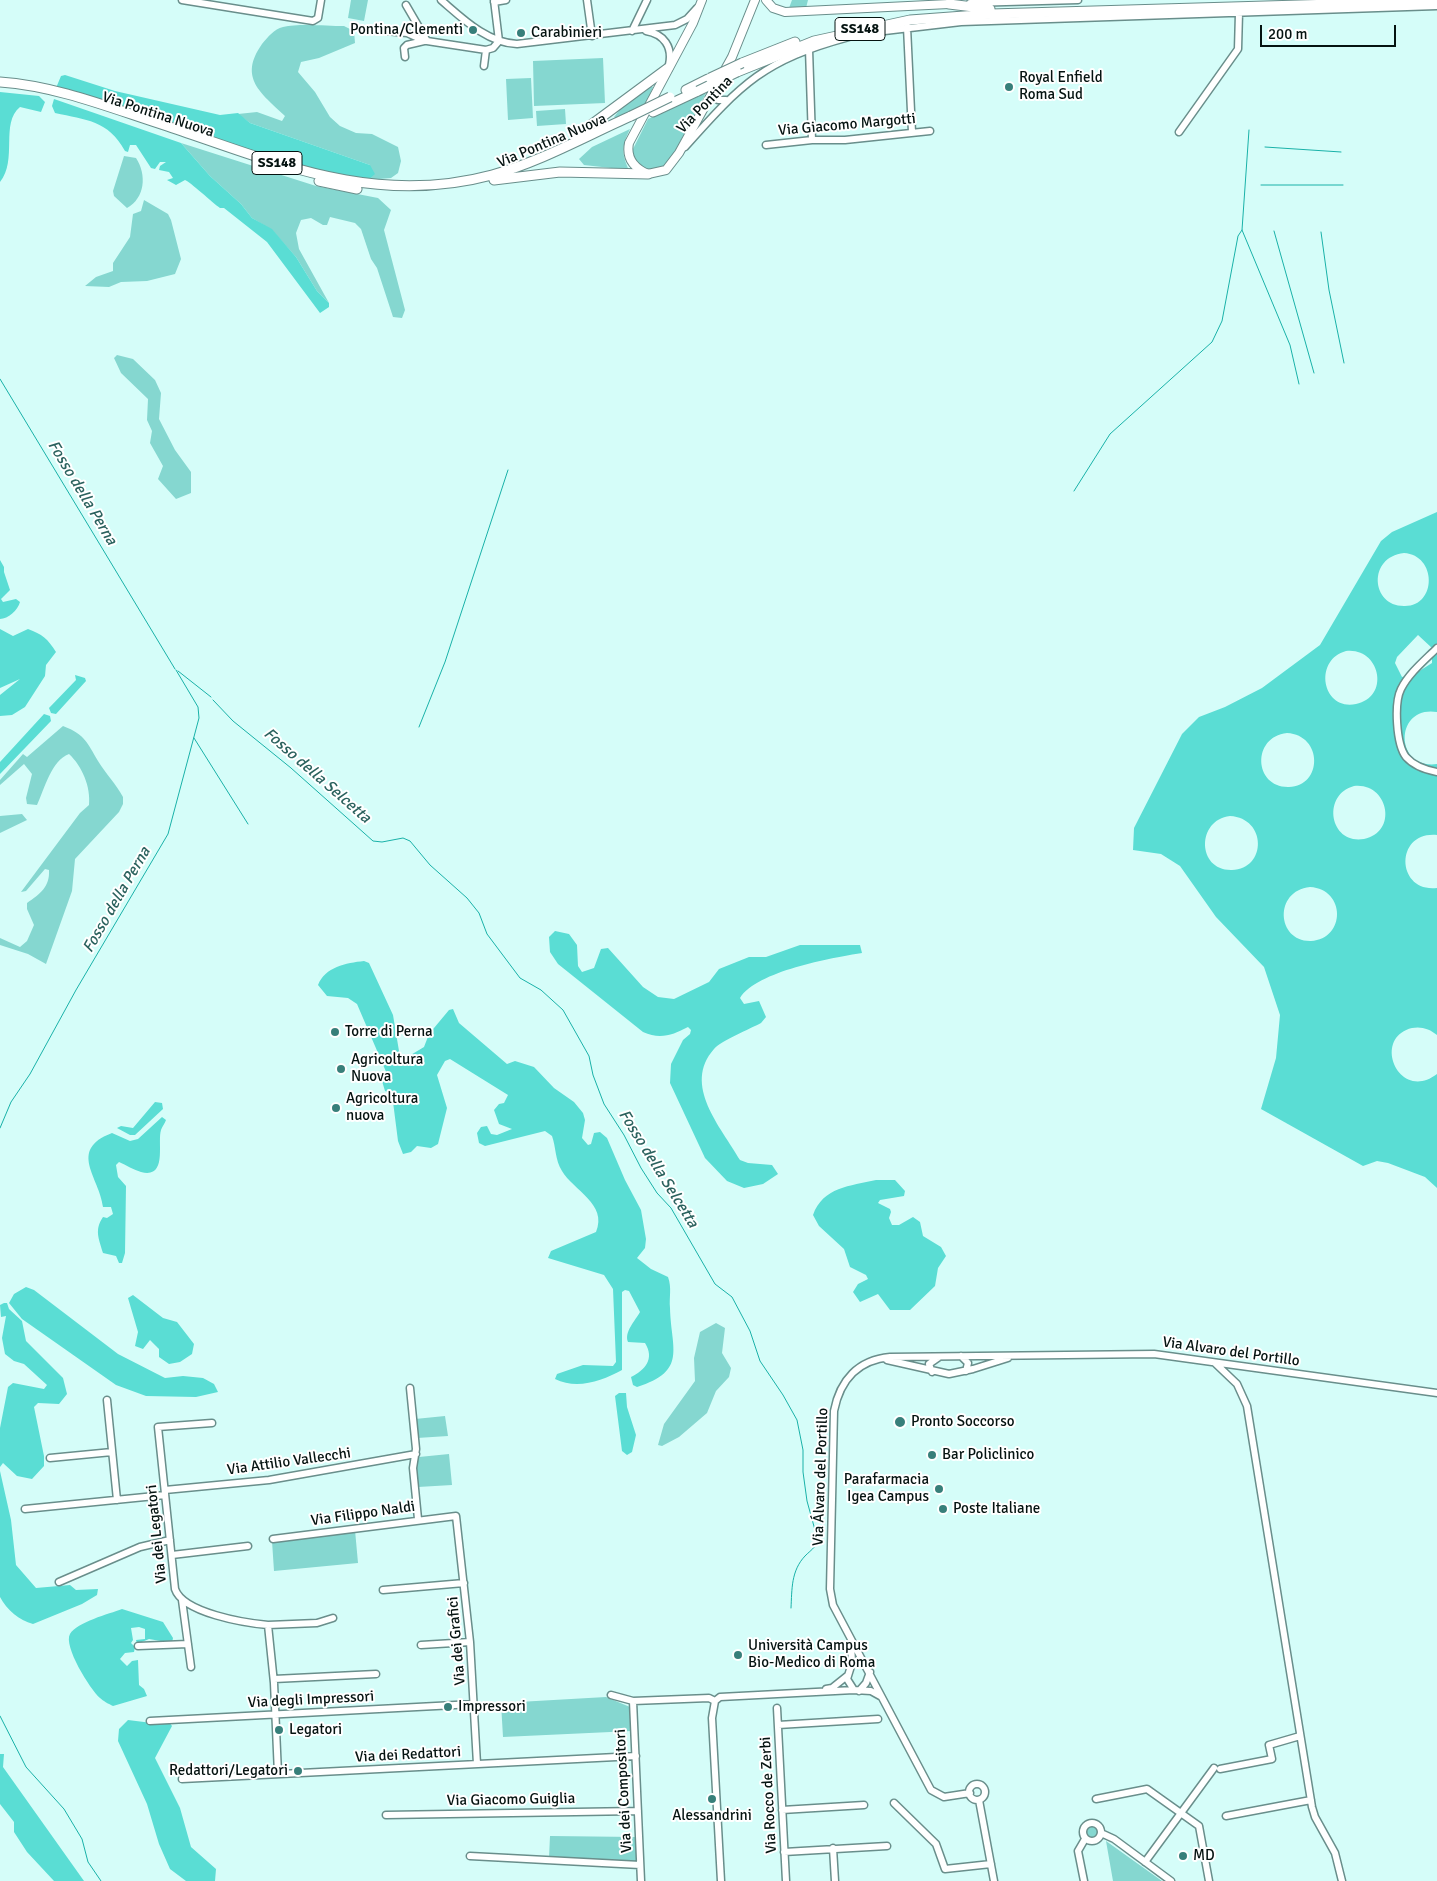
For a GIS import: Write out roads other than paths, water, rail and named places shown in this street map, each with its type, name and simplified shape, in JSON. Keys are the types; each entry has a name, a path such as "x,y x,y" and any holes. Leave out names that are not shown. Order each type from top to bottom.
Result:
{"highway":[{"name":"SS148","path":"990,12 1274,0"},
{"name":"SS148","path":"990,12 1437,0"},
{"path":"950,4 990,12"},
{"name":"Via Pontina Nuova","path":"0,88 37,92 70,100 331,185 370,191 433,191 494,180 537,165 670,97 774,48 842,27 909,14 990,12"},
{"name":"Via Pontina Nuova","path":"0,82 54,90 278,164 329,178 369,185 407,186 455,182 493,174 630,119 653,112 737,72 795,48 842,33 910,20 990,12"},
{"path":"558,149 668,68"},
{"path":"494,180 560,172 651,174"}],"main road":[{"path":"679,153 740,41 756,0"},
{"path":"766,0 773,8 785,12 950,4"},
{"path":"651,174 632,164 628,146 693,23 701,2"},
{"name":"Via Pontina","path":"651,174 669,168 679,153"}],"street":[{"path":"182,0 313,21 318,18 320,0"},
{"path":"441,0 474,26 499,41 522,44 640,30 682,22 689,18 701,2"},
{"path":"386,31 407,33 427,41 486,50 493,48 499,41 494,1 506,0"},
{"path":"586,0 592,36"},
{"path":"632,31 647,0"},
{"path":"950,4 1078,0"},
{"path":"406,5 427,41"},
{"name":"Via Pontina","path":"679,153 729,97 762,71 786,58 809,49 862,34 907,26 961,22 1437,6"},
{"path":"1179,132 1238,50 1239,13"},
{"path":"907,26 912,132"},
{"path":"640,30 656,34 665,40 670,56 668,68"},
{"path":"405,57 404,48 407,44 427,41"},
{"path":"809,49 812,140"},
{"path":"484,66 486,50"},
{"path":"715,88 715,95 719,101 729,97"},
{"name":"Via Giacomo Margotti","path":"766,145 812,140 845,140 930,131"},
{"path":"1437,648 1407,679 1400,690 1396,707 1402,748 1406,756 1414,764 1437,772"},
{"name":"Via Alvaro del Portillo","path":"881,1358 1146,1353 1437,1393"},
{"path":"932,1372 929,1364 940,1356"},
{"path":"961,1356 968,1363 966,1371"},
{"name":"Via Alvaro del Portillo","path":"881,1358 932,1372 949,1374 1021,1356"},
{"name":"Via Álvaro del Portillo","path":"850,1637 833,1605 830,1589 836,1404 842,1386 851,1373 867,1362 881,1358"},
{"path":"1214,1362 1237,1384 1247,1406 1311,1800 1315,1817 1336,1854 1342,1881"},
{"path":"410,1388 416,1454 413,1468 418,1519"},
{"path":"107,1400 118,1500"},
{"name":"Via dei Legatori","path":"212,1423 158,1427 175,1589 182,1600 228,1619 268,1625 316,1623 333,1618"},
{"path":"50,1458 112,1452"},
{"name":"Via Attilio Vallecchi","path":"25,1509 118,1500 269,1480 416,1454"},
{"name":"Via Filippo Naldi","path":"273,1539 418,1519 456,1516"},
{"name":"Via dei Grafici","path":"456,1516 470,1642 477,1764"},
{"path":"59,1582 140,1547 170,1540"},
{"path":"172,1555 248,1546"},
{"path":"383,1590 464,1583"},
{"path":"182,1600 191,1667"},
{"path":"268,1625 274,1678 278,1774"},
{"path":"850,1637 933,1792 946,1797 970,1793"},
{"path":"850,1637 852,1658 848,1673 848,1683 856,1690"},
{"path":"421,1645 470,1642"},
{"path":"138,1646 188,1644"},
{"path":"818,1692 832,1688 848,1673 859,1666 868,1670"},
{"path":"856,1690 866,1683 868,1670"},
{"path":"274,1678 376,1674"},
{"path":"721,1881 712,1718 715,1701 720,1697 856,1690 873,1692 884,1701"},
{"path":"611,1695 633,1701 709,1698 715,1701"},
{"name":"Via dei Compositori","path":"633,1701 641,1881"},
{"name":"Via degli Impressori","path":"150,1721 474,1704"},
{"name":"Via Rocco de Zerbi","path":"777,1708 786,1881"},
{"path":"778,1724 878,1719"},
{"path":"1145,1862 1181,1813 1217,1769 1272,1760 1269,1745 1300,1736"},
{"name":"Via dei Redattori","path":"182,1779 636,1756"},
{"path":"970,1793 974,1785 982,1786 985,1794 979,1800"},
{"path":"1096,1799 1147,1789 1199,1826 1209,1881"},
{"path":"970,1793 972,1798 979,1800"},
{"path":"979,1800 994,1881"},
{"path":"1226,1816 1311,1800"},
{"path":"894,1803 936,1844 945,1869 991,1864"},
{"path":"782,1810 864,1805"},
{"name":"Via Giacomo Guiglia","path":"386,1815 638,1811"},
{"path":"1084,1881 1078,1851 1085,1839 1083,1831 1088,1824 1097,1825 1101,1833 1114,1839 1171,1881"},
{"path":"1085,1839 1096,1840 1101,1833"},
{"path":"784,1852 887,1846"},
{"path":"833,1848 835,1881"},
{"path":"470,1856 640,1865"}],"waterway":[{"path":"1249,130 1242,230 1290,345 1299,384"},
{"path":"1265,147 1341,152"},
{"path":"1261,185 1343,185"},
{"path":"1074,491 1110,434 1212,342 1222,321 1238,236 1242,230"},
{"path":"1274,231 1314,373"},
{"path":"1321,232 1329,290 1344,363"},
{"name":"Fosso della Perna","path":"0,379 175,669"},
{"path":"419,727 445,662 508,470"},
{"name":"Fosso della Perna","path":"0,1128 11,1102 30,1074 76,990 168,834 199,718 198,707 176,670"},
{"name":"Fosso della Perna","path":"178,671 211,697"},
{"name":"Fosso della Selcetta","path":"213,700 233,721 291,768 373,841 382,842 403,838 410,841 430,865 467,898 479,913 487,934 520,978 541,990 563,1010 589,1056 593,1075 604,1104 657,1193 671,1208 715,1284 732,1297 750,1331 760,1361 797,1420 803,1450 803,1472 807,1501 818,1541 797,1568 793,1580 791,1608"},
{"path":"194,738 248,824"},
{"name":"Fosso della Perna","path":"0,1716 26,1767 64,1809 82,1839 88,1862 101,1881"}],"place":[{"name":"Pontina/Clementi","path":"473,30"},
{"name":"Carabinieri","path":"521,33"},
{"name":"Royal Enfield Roma Sud","path":"1009,87"},
{"name":"Torre di Perna","path":"335,1032"},
{"name":"Agricoltura Nuova","path":"341,1069"},
{"name":"Agricoltura nuova","path":"336,1108"},
{"name":"Pronto Soccorso","path":"900,1422"},
{"name":"Bar Policlinico","path":"932,1455"},
{"name":"Parafarmacia Igea Campus","path":"939,1489"},
{"name":"Poste Italiane","path":"943,1509"},
{"name":"Università Campus Bio-Medico di Roma","path":"738,1655"},
{"name":"Impressori","path":"448,1707"},
{"name":"Legatori","path":"279,1730"},
{"name":"Redattori/Legatori","path":"298,1771"},
{"name":"Alessandrini","path":"712,1799"},
{"name":"MD","path":"1183,1856"}]}
